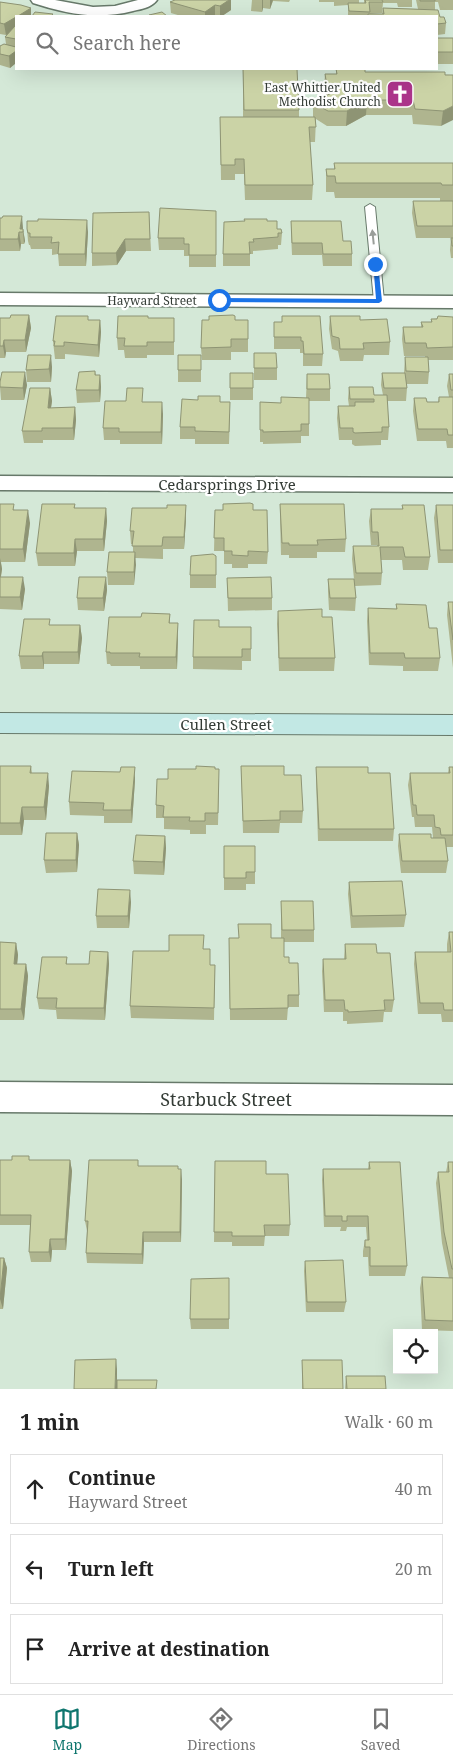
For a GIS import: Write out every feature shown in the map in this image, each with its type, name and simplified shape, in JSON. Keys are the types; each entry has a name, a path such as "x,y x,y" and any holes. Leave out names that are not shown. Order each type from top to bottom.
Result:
{"street":[{"path":"39,0 71,10 107,13 143,4 149,0"},
{"name":"Hayward Street","path":"0,299 453,302"},
{"name":"Cedarsprings Drive","path":"0,483 453,485"},
{"name":"Cullen Street","path":"0,723 453,725"},
{"name":"Starbuck Street","path":"0,1097 453,1100"}],"lane":[{"path":"370,207 379,301"}],"building":[{"path":"175,0 229,0 220,6 215,5 205,12 170,2"},
{"path":"365,0 382,0 383,2 369,2 370,12 349,11 348,3 366,3"},
{"path":"0,2 31,8 20,15 15,15 15,18 4,24 0,23"},
{"path":"383,8 438,10 440,17 444,17 446,23 438,24 438,15 368,15 384,14"},
{"path":"35,12 53,14 52,15 33,15"},
{"path":"162,12 166,15 149,15"},
{"path":"15,26 15,39 5,37"},
{"path":"438,38 453,38 453,52 438,52"},
{"path":"4,44 15,47 15,52 9,56 0,54 0,46"},
{"path":"243,70 297,70 299,110 244,110"},
{"path":"336,70 445,72 445,75 453,75 453,106 443,111 415,109 413,100 367,100 347,111 328,111 313,103 333,92 328,92 325,74 337,74"},
{"path":"220,117 315,117 316,127 309,127 313,185 245,185 244,159 235,159 235,165 221,165"},
{"path":"334,163 453,163 453,185 442,185 441,183 336,183 335,176 327,176 326,169 335,169"},
{"path":"413,201 453,201 453,226 417,226"},
{"path":"160,208 216,211 216,255 189,255 189,244 184,244 184,238 158,238"},
{"path":"149,212 150,239 125,239 116,253 92,253 93,213"},
{"path":"3,216 22,216 20,229 23,229 23,232 19,232 18,239 0,239 0,218"},
{"path":"38,219 87,220 85,254 58,254 59,242 51,243 52,237 30,237 27,221 38,221"},
{"path":"244,219 277,221 277,229 281,229 282,233 278,233 278,237 253,239 254,242 249,242 250,254 223,254 224,222 245,221"},
{"path":"291,221 341,221 343,241 351,241 352,254 323,254 322,243 292,243"},
{"path":"11,315 29,315 25,340 4,340 3,346 0,346 0,318 10,318"},
{"path":"233,315 235,320 248,320 248,339 231,339 231,347 201,348 202,320 209,320 209,316"},
{"path":"56,316 88,316 88,320 100,320 98,345 64,342 64,346 54,346"},
{"path":"118,316 174,318 174,342 147,342 147,346 124,346 125,338 117,338"},
{"path":"282,316 320,316 323,354 304,354 301,337 274,337 274,322 282,322"},
{"path":"330,316 360,316 360,320 387,319 390,342 363,343 364,349 340,349 339,338 332,336"},
{"path":"438,316 453,317 453,347 427,348 426,343 405,343 403,327 423,327 421,322 432,322 431,319 437,319"},
{"path":"254,353 276,353 277,368 254,368"},
{"path":"28,355 51,355 49,369 26,370"},
{"path":"178,355 201,355 201,370 178,370"},
{"path":"405,357 428,357 429,372 406,371"},
{"path":"95,371 95,375 100,375 99,390 76,390 79,372"},
{"path":"2,372 25,372 23,388 0,387"},
{"path":"230,373 253,373 253,388 230,388"},
{"path":"382,373 405,373 407,388 384,388"},
{"path":"307,374 329,374 330,389 307,389"},
{"path":"449,374 453,374 453,390 451,390"},
{"path":"349,387 373,387 374,395 387,395 389,427 382,427 382,432 355,433 353,428 340,428 338,406 355,406 355,402 374,402 374,399 350,399"},
{"path":"30,388 50,388 48,408 75,407 73,428 42,428 42,431 22,431"},
{"path":"127,388 143,388 142,402 162,402 161,432 119,432 119,428 103,428 105,401 126,401"},
{"path":"198,396 220,396 220,402 230,402 229,432 195,431 195,427 180,427 182,399 198,400"},
{"path":"281,397 309,398 309,424 301,424 301,431 263,432 263,430 260,430 260,402 281,403"},
{"path":"439,397 453,397 453,435 448,435 447,429 418,429 414,398 426,398 427,402 439,402"},
{"path":"0,504 14,504 13,510 28,510 23,549 0,549"},
{"path":"42,504 75,504 74,508 106,508 103,539 75,539 74,553 36,553"},
{"path":"223,504 253,504 253,510 267,510 268,552 248,551 248,556 232,555 232,551 224,551 224,538 214,538 215,510 223,510"},
{"path":"280,504 344,504 346,539 317,540 318,545 289,545 289,543 282,543"},
{"path":"167,505 186,505 184,537 163,537 162,546 132,546 134,531 130,531 132,508 167,508"},
{"path":"402,505 424,505 430,557 405,557 403,547 380,547 382,573 356,573 353,546 379,546 378,532 372,532 371,509 403,509"},
{"path":"436,505 453,505 453,550 440,550"},
{"path":"109,552 135,552 134,572 107,572"},
{"path":"213,554 216,556 216,575 190,575 191,556"},
{"path":"0,577 23,577 20,597 0,597"},
{"path":"79,577 106,577 103,598 77,598"},
{"path":"271,577 272,598 228,598 227,578"},
{"path":"328,579 354,579 356,598 330,598"},
{"path":"448,602 453,602 453,640"},
{"path":"396,604 426,605 429,628 437,628 440,658 405,658 404,653 370,653 368,608 397,609"},
{"path":"322,609 322,617 332,617 335,658 279,658 278,611"},
{"path":"142,613 170,614 169,623 178,623 176,657 139,657 140,653 106,652 109,617 141,617"},
{"path":"24,619 50,619 49,625 80,625 78,652 43,652 42,656 19,656"},
{"path":"194,620 219,620 219,627 251,627 251,649 242,649 242,657 193,657"},
{"path":"0,766 31,766 30,773 48,773 44,807 22,807 20,823 0,823"},
{"path":"196,766 219,769 218,813 205,813 205,821 189,821 190,817 163,817 164,806 156,805 157,779 168,779 168,769 196,769"},
{"path":"241,766 284,766 284,775 301,775 303,811 280,811 280,820 243,821"},
{"path":"121,767 135,767 131,810 103,810 104,803 69,802 72,771 120,772"},
{"path":"316,767 368,767 368,773 390,773 394,829 319,829"},
{"path":"449,767 453,767 453,835 441,835 440,828 435,827 434,815 417,815 416,805 413,805 410,773 450,773"},
{"path":"46,833 77,833 76,860 44,860"},
{"path":"399,834 431,834 431,838 445,838 448,861 402,861"},
{"path":"136,835 165,836 163,862 133,861"},
{"path":"224,846 255,846 255,872 246,872 246,878 224,878"},
{"path":"402,881 406,915 352,916 349,882"},
{"path":"98,889 130,890 128,916 96,916"},
{"path":"281,901 313,901 314,930 282,930"},
{"path":"238,924 271,924 271,938 284,938 284,957 289,957 289,963 298,963 299,995 288,995 288,1008 230,1009 229,938 239,938"},
{"path":"449,932 453,932 453,1010 444,1010 443,1003 420,1003 415,952 451,952"},
{"path":"169,935 204,935 203,949 210,949 210,965 215,965 214,1008 130,1006 133,951 169,951"},
{"path":"0,942 16,943 14,964 26,964 21,1009 0,1009"},
{"path":"345,944 376,944 377,953 390,953 394,1000 384,1000 385,1010 348,1012 348,1010 345,1010 344,1000 325,1000 323,959 346,959"},
{"path":"90,951 108,952 104,1008 56,1008 57,998 37,998 42,957 67,957 66,964 89,964"},
{"path":"12,1156 29,1156 29,1160 70,1160 65,1239 50,1239 49,1252 29,1252 31,1215 0,1215 0,1160 12,1160"},
{"path":"89,1160 138,1160 138,1166 178,1166 178,1169 181,1169 180,1232 143,1232 142,1254 86,1253 88,1221 85,1221"},
{"path":"215,1161 266,1161 266,1174 288,1174 290,1225 264,1225 265,1236 232,1236 232,1232 214,1232"},
{"path":"369,1162 400,1162 407,1266 370,1266 370,1247 365,1247 365,1240 369,1240 368,1216 347,1216 347,1221 342,1221 342,1216 325,1216 323,1169 370,1169"},
{"path":"448,1162 453,1162 453,1269 444,1232 438,1172 449,1172"},
{"path":"0,1258 4,1258 0,1299"},
{"path":"343,1260 346,1302 307,1302 305,1261"},
{"path":"422,1277 453,1278 453,1321 425,1320"},
{"path":"229,1278 229,1319 190,1319 191,1279"},
{"path":"116,1359 115,1389 74,1389 75,1360"},
{"path":"302,1360 342,1360 343,1389 303,1389"},
{"path":"346,1376 385,1376 386,1389 347,1389"},
{"path":"117,1380 157,1380 156,1389 117,1389"}],"place":[{"name":"East Whittier United Methodist Church","path":"400,94"}],"route":[{"path":"219,300 379,301 375,264"}]}
